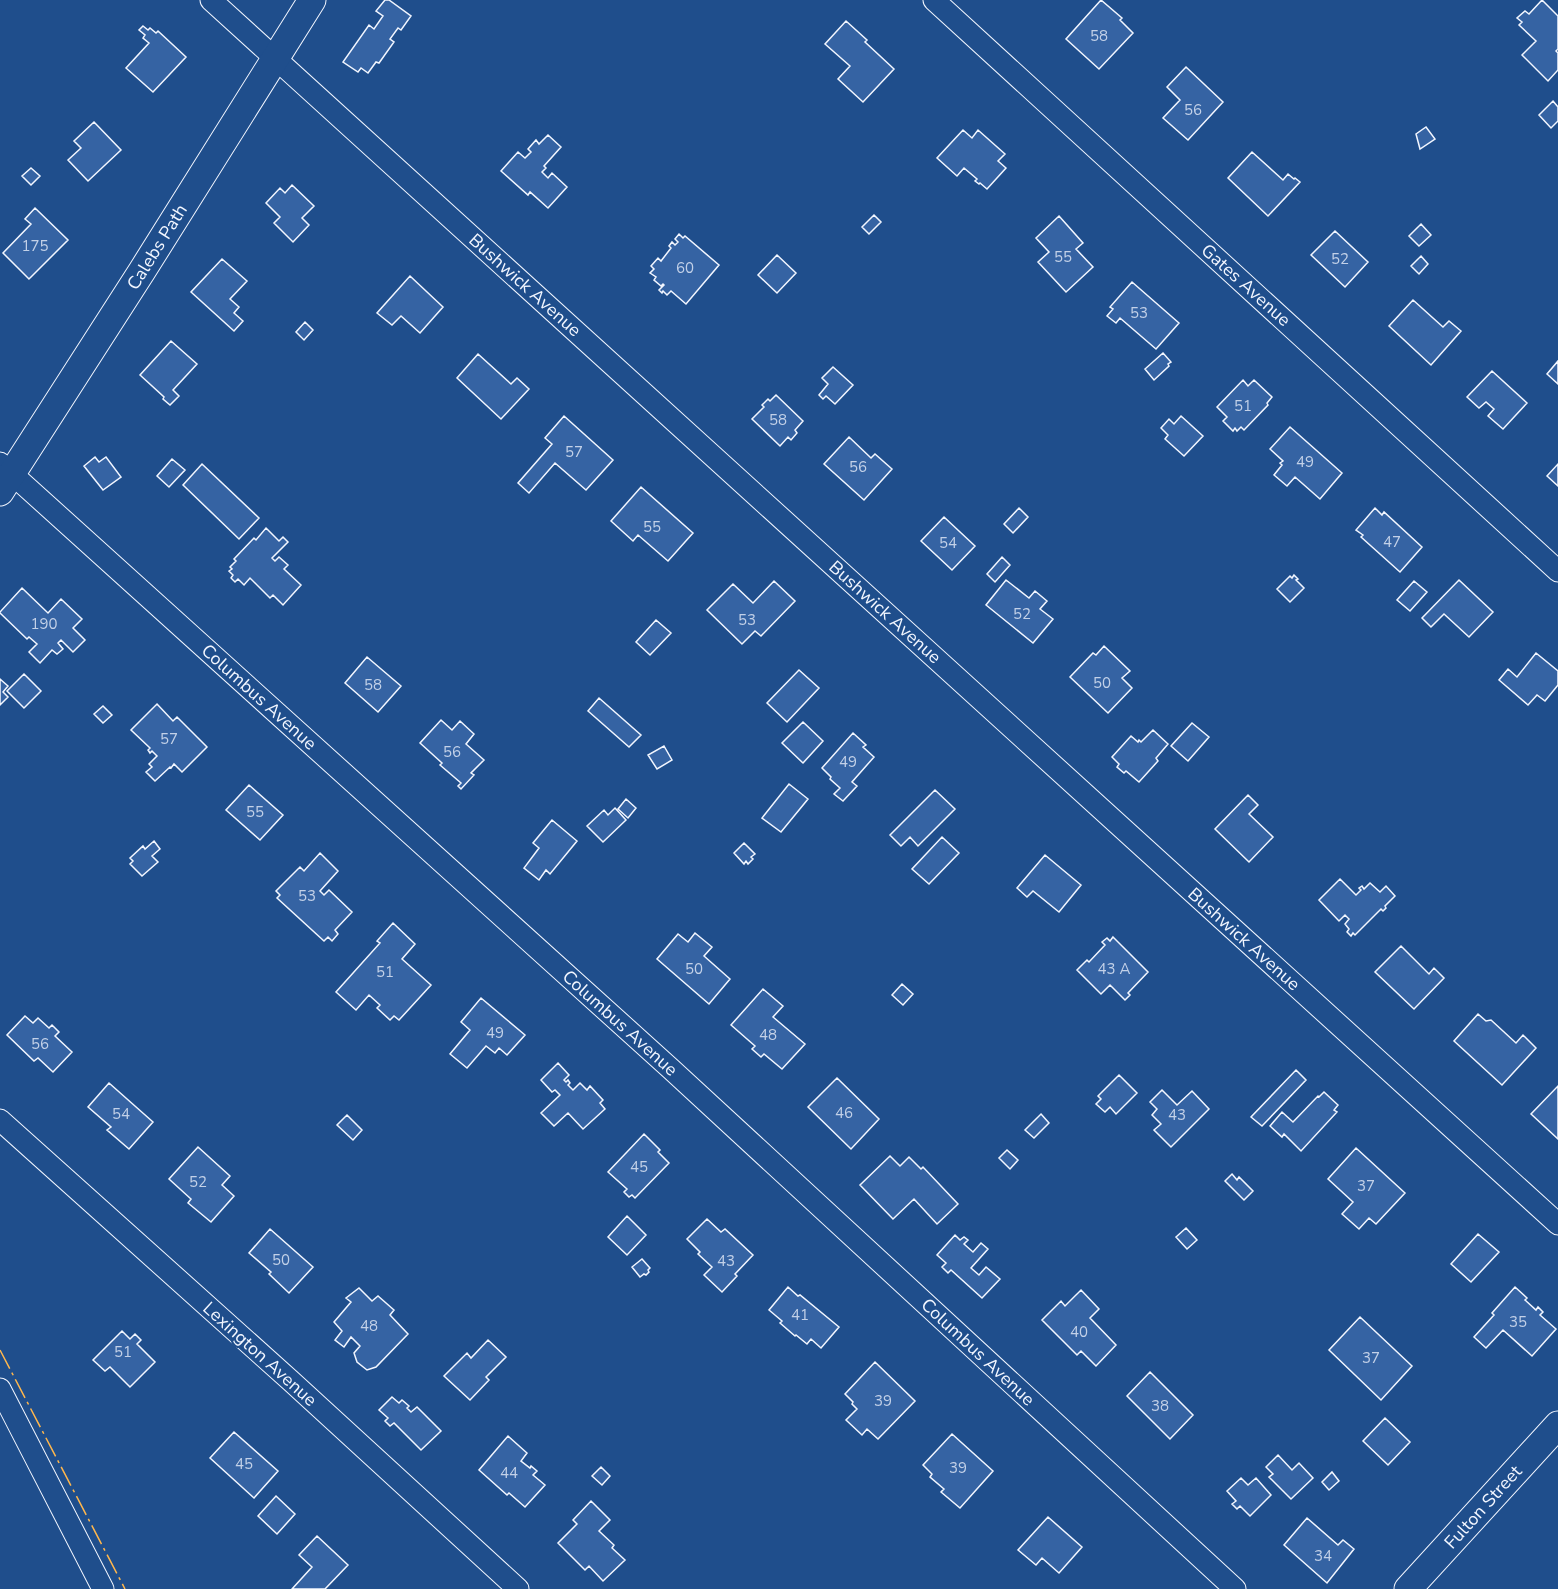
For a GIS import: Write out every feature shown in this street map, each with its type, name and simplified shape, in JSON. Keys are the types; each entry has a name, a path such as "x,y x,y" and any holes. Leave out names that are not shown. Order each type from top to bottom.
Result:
{"street":[{"name":"Bushwick Avenue","path":"211,0 1558,1224"},
{"name":"Calebs Path","path":"4,477 136,281 312,0"},
{"name":"Gates Avenue","path":"934,0 1558,571"},
{"name":"Columbus Avenue","path":"4,477 662,1061 1235,1589"},
{"name":"Lexington Avenue","path":"0,1120 291,1381 518,1589"},
{"path":"0,1389 103,1589"},
{"name":"Fulton Street","path":"1408,1589 1558,1425"}],"building":[{"path":"385,0 389,0 411,16 401,30 398,28 390,39 394,42 379,63 376,62 368,73 361,68 358,72 343,62 369,25 374,29 383,16 376,11"},
{"path":"1101,0 1122,18 1120,20 1133,33 1099,69 1066,39"},
{"path":"1542,0 1558,16 1558,49 1556,51 1558,70 1548,81 1522,55 1536,41 1519,25 1522,22 1517,18 1525,11 1529,14"},
{"path":"846,21 894,69 863,102 838,79 850,66 825,44"},
{"path":"143,26 156,33 158,31 186,57 153,92 126,68 149,43 139,30"},
{"path":"1186,67 1223,102 1188,140 1163,118 1180,100 1167,87"},
{"path":"1553,101 1558,107 1558,121 1551,128 1539,115"},
{"path":"94,122 121,150 88,181 68,160 81,148 74,141"},
{"path":"1426,127 1435,139 1420,149 1416,134"},
{"path":"963,130 972,138 978,130 1005,154 998,161 1006,168 987,189 975,181 977,179 964,168 957,176 937,158"},
{"path":"548,135 561,147 544,166 546,168 542,172 548,178 552,173 567,187 548,208 530,192 528,195 501,171 518,152 525,158 531,152 528,149 536,140 539,144"},
{"path":"1252,152 1283,180 1288,174 1300,182 1268,216 1228,178"},
{"path":"31,168 40,176 31,185 22,176"},
{"path":"292,185 314,206 302,218 309,225 293,242 274,223 280,217 266,203 280,188 285,193"},
{"path":"35,208 68,240 29,279 3,253 31,224 25,219"},
{"path":"874,215 881,222 869,234 862,227"},
{"path":"1059,216 1083,243 1076,249 1093,267 1066,292 1038,262 1049,252 1036,238"},
{"path":"1421,224 1431,235 1419,246 1409,236"},
{"path":"1335,231 1368,262 1345,287 1311,255"},
{"path":"679,234 683,238 685,236 719,265 686,304 671,291 667,295 663,291 662,293 659,290 664,285 661,286 654,280 656,277 650,273 654,269 651,266 658,258 661,261 671,248 669,246 672,242 675,245 678,242 675,239"},
{"path":"777,255 796,273 777,293 758,275"},
{"path":"1421,256 1428,264 1419,274 1411,266"},
{"path":"222,259 247,281 230,299 239,307 234,313 243,321 234,331 191,292"},
{"path":"410,276 443,307 420,333 401,316 392,325 377,313"},
{"path":"1132,282 1179,323 1156,349 1120,318 1116,323 1107,316 1113,309 1110,307"},
{"path":"1413,300 1443,327 1449,321 1461,331 1431,365 1389,326"},
{"path":"305,322 313,330 304,340 296,332"},
{"path":"171,341 197,364 173,390 179,396 170,405 140,375"},
{"path":"1163,353 1171,362 1154,380 1145,369"},
{"path":"478,354 511,384 517,378 529,389 501,419 457,378"},
{"path":"1558,361 1558,384 1547,374"},
{"path":"833,367 853,385 835,404 826,396 823,399 819,395 828,384 822,378"},
{"path":"1492,371 1527,403 1503,429 1488,416 1494,409 1486,402 1479,408 1467,397"},
{"path":"1243,380 1248,386 1254,380 1272,397 1268,405 1244,430 1241,427 1233,431 1223,421 1227,417 1217,407"},
{"path":"776,395 803,421 795,430 797,433 791,440 788,437 780,446 752,419 764,407 762,405 768,399 770,401"},
{"path":"564,416 613,460 586,490 555,463 529,493 518,483 552,444 545,438"},
{"path":"1181,416 1203,436 1184,456 1165,439 1168,435 1161,428 1169,419 1174,424"},
{"path":"1290,427 1342,473 1320,499 1295,477 1287,486 1274,475 1283,461 1270,449"},
{"path":"849,437 871,458 875,454 892,469 864,500 824,464"},
{"path":"95,457 99,462 106,457 121,477 103,490 84,466"},
{"path":"172,459 185,470 169,487 157,476"},
{"path":"202,464 259,518 239,539 183,485"},
{"path":"1558,464 1558,486 1547,476"},
{"path":"641,487 693,533 668,561 638,535 633,541 611,521"},
{"path":"1019,508 1028,517 1013,533 1004,524"},
{"path":"1375,508 1382,515 1384,512 1422,547 1400,572 1356,530"},
{"path":"944,517 975,546 952,570 921,541"},
{"path":"266,528 279,541 283,537 288,542 272,558 275,561 279,557 288,565 284,569 301,585 283,605 273,595 270,598 250,578 244,585 238,579 235,582 229,571 236,561 234,559"},
{"path":"1002,557 1010,565 995,582 987,574"},
{"path":"1294,575 1304,588 1290,602 1277,589"},
{"path":"1006,580 1029,598 1035,591 1047,601 1040,609 1053,619 1033,643 986,605"},
{"path":"1459,580 1493,612 1469,637 1444,614 1431,627 1422,618"},
{"path":"774,581 795,601 761,636 755,631 742,644 707,610 733,584 753,603"},
{"path":"1414,581 1427,592 1410,611 1397,600"},
{"path":"22,588 48,613 61,599 82,619 73,628 85,640 73,652 61,640 58,643 63,649 57,654 52,650 40,663 29,652 37,644 29,637 27,639 0,613"},
{"path":"656,620 671,633 650,655 636,642"},
{"path":"1104,646 1130,671 1122,678 1132,688 1108,713 1070,677 1093,653 1096,655"},
{"path":"1536,653 1558,671 1558,685 1545,701 1537,695 1528,705 1499,680 1508,669 1517,677"},
{"path":"367,657 401,686 378,712 345,683"},
{"path":"799,670 819,688 787,722 767,703"},
{"path":"24,674 41,691 24,708 7,691"},
{"path":"0,679 8,686 3,692 8,697 0,705"},
{"path":"599,698 641,735 629,747 588,711"},
{"path":"157,704 173,721 177,717 207,747 182,772 174,764 155,781 146,772 152,767 149,764 157,756 152,751 150,753 148,750 150,748 131,730"},
{"path":"103,706 112,715 103,723 94,714"},
{"path":"441,720 452,730 460,721 474,734 466,744 484,760 471,773 474,775 461,789 458,786 461,783 420,743"},
{"path":"803,722 823,741 803,763 782,743"},
{"path":"1192,723 1209,737 1188,761 1171,746"},
{"path":"1153,730 1168,744 1156,758 1158,761 1139,782 1117,767 1119,764 1112,757 1131,736 1141,742"},
{"path":"853,733 866,745 863,747 874,757 852,782 857,786 843,801 834,794 840,788 822,768"},
{"path":"664,746 672,760 657,769 648,755"},
{"path":"789,784 808,799 781,832 762,818"},
{"path":"249,785 283,815 260,840 226,810"},
{"path":"935,790 955,809 918,846 910,837 901,846 890,835"},
{"path":"1248,795 1258,805 1249,814 1273,837 1249,862 1215,829"},
{"path":"626,799 636,808 628,818 618,809"},
{"path":"615,808 626,820 603,842 587,826 604,810 608,815"},
{"path":"552,820 577,841 550,874 546,870 539,880 524,868 539,848 533,843"},
{"path":"942,837 959,853 929,884 912,869"},
{"path":"154,841 160,849 152,856 158,862 142,876 130,864 133,861 130,858 143,846 145,849"},
{"path":"744,843 755,854 748,864 746,861 744,864 734,853"},
{"path":"320,853 338,871 320,891 324,895 329,890 352,912 335,930 338,934 332,941 328,937 324,941 277,898 280,895 276,891 300,867 304,871"},
{"path":"1045,855 1081,885 1059,912 1033,891 1027,897 1017,888"},
{"path":"1340,879 1356,895 1361,890 1359,888 1362,886 1364,889 1370,883 1380,892 1386,886 1395,896 1383,911 1381,909 1355,935 1353,933 1351,936 1345,924 1349,919 1345,915 1339,921 1319,900"},
{"path":"393,923 415,944 402,959 431,985 399,1020 394,1016 390,1020 377,1008 380,1005 369,995 356,1010 336,992 380,943 377,941"},
{"path":"695,933 712,947 704,956 730,979 709,1004 657,959 678,934 688,942"},
{"path":"1113,937 1148,972 1128,993 1130,995 1125,1000 1110,985 1101,994 1077,970 1087,960 1089,962 1105,945 1102,942 1107,938 1110,941"},
{"path":"1401,946 1429,974 1434,968 1444,978 1414,1009 1375,972"},
{"path":"902,984 913,994 903,1005 892,995"},
{"path":"763,989 783,1006 773,1017 805,1044 782,1069 764,1054 761,1057 752,1049 755,1046 731,1025"},
{"path":"481,998 525,1035 507,1055 499,1048 495,1053 486,1046 467,1068 450,1054 470,1030 461,1022"},
{"path":"1478,1014 1486,1021 1491,1020 1516,1043 1523,1035 1536,1048 1502,1085 1454,1041"},
{"path":"25,1016 33,1023 38,1018 49,1028 52,1025 59,1032 55,1036 72,1052 53,1072 38,1058 34,1061 7,1035"},
{"path":"558,1063 569,1075 564,1080 566,1082 568,1080 570,1083 568,1085 573,1090 580,1083 587,1090 590,1086 603,1100 600,1103 605,1109 583,1129 568,1113 554,1126 541,1113 560,1095 555,1090 552,1092 541,1080"},
{"path":"1296,1070 1306,1080 1262,1126 1251,1117"},
{"path":"1119,1075 1137,1093 1116,1114 1110,1107 1105,1112 1096,1104 1101,1099 1098,1096"},
{"path":"837,1078 879,1119 851,1149 808,1107"},
{"path":"109,1083 153,1122 129,1149 107,1130 111,1127 88,1107"},
{"path":"1558,1086 1558,1139 1531,1114"},
{"path":"1162,1090 1177,1105 1192,1091 1209,1109 1171,1147 1154,1130 1161,1124 1152,1115 1157,1109 1150,1102"},
{"path":"1324,1092 1338,1105 1334,1110 1337,1112 1301,1151 1284,1134 1282,1137 1270,1126 1282,1112 1293,1122"},
{"path":"1041,1114 1049,1123 1034,1138 1025,1130"},
{"path":"347,1115 362,1130 353,1140 337,1125"},
{"path":"644,1134 669,1163 635,1198 632,1195 629,1197 624,1192 627,1189 608,1172"},
{"path":"198,1147 230,1176 222,1185 234,1196 211,1222 188,1203 191,1199 169,1179"},
{"path":"1356,1148 1405,1193 1376,1224 1369,1218 1359,1229 1342,1214 1353,1202 1328,1179"},
{"path":"1007,1150 1018,1160 1010,1169 999,1158"},
{"path":"890,1156 900,1166 909,1157 921,1169 923,1167 958,1204 937,1224 914,1199 893,1219 860,1185"},
{"path":"1232,1174 1237,1180 1239,1177 1253,1191 1244,1200 1225,1181"},
{"path":"627,1216 646,1235 627,1255 608,1237"},
{"path":"707,1219 721,1232 725,1229 753,1255 722,1292 704,1275 712,1267 687,1239"},
{"path":"1186,1228 1197,1240 1187,1249 1176,1237"},
{"path":"270,1229 313,1267 289,1293 269,1274 271,1272 249,1253"},
{"path":"1478,1234 1499,1252 1471,1282 1451,1264"},
{"path":"955,1235 960,1240 964,1237 968,1240 964,1244 973,1252 981,1243 988,1249 971,1268 979,1275 986,1267 1000,1279 982,1298 951,1270 948,1273 942,1267 946,1263 937,1255"},
{"path":"642,1259 650,1268 646,1275 640,1277 632,1267"},
{"path":"788,1287 839,1327 821,1348 811,1339 807,1344 795,1336 769,1310"},
{"path":"1515,1287 1536,1310 1538,1307 1543,1312 1540,1315 1556,1329 1532,1356 1503,1330 1486,1348 1474,1337"},
{"path":"359,1288 372,1301 378,1296 394,1310 390,1315 408,1334 376,1367 367,1370 357,1362 354,1353 360,1346 351,1337 344,1347 335,1340 342,1331 334,1322 351,1302 346,1298"},
{"path":"1081,1290 1099,1309 1090,1318 1116,1345 1096,1366 1081,1351 1077,1355 1042,1320 1061,1301 1065,1306"},
{"path":"1360,1317 1412,1366 1381,1400 1329,1350"},
{"path":"122,1331 130,1339 135,1334 141,1340 137,1344 155,1362 130,1387 110,1367 105,1371 93,1360"},
{"path":"488,1340 506,1357 486,1377 489,1380 470,1400 444,1376 467,1353 471,1358"},
{"path":"875,1362 915,1401 878,1439 867,1429 862,1435 846,1420 857,1409 845,1394"},
{"path":"1150,1372 1193,1415 1170,1439 1127,1396"},
{"path":"392,1397 399,1403 402,1400 409,1406 407,1408 411,1412 417,1407 441,1431 421,1450 394,1423 390,1426 385,1421 388,1418 379,1410"},
{"path":"1385,1418 1410,1442 1388,1465 1363,1441"},
{"path":"234,1432 278,1471 254,1498 210,1458"},
{"path":"952,1434 993,1471 960,1508 941,1492 944,1489 930,1477 932,1474 923,1465"},
{"path":"508,1436 527,1453 521,1461 537,1471 533,1475 545,1485 525,1507 509,1493 507,1495 479,1470"},
{"path":"1278,1455 1292,1470 1299,1463 1313,1478 1291,1499 1269,1477 1273,1474 1266,1467"},
{"path":"601,1467 610,1476 602,1485 592,1476"},
{"path":"1332,1472 1339,1481 1329,1490 1322,1482"},
{"path":"1241,1478 1248,1485 1256,1478 1271,1495 1250,1516 1240,1506 1237,1509 1232,1504 1236,1501 1227,1491"},
{"path":"276,1496 295,1514 277,1534 258,1516"},
{"path":"591,1501 610,1520 599,1531 614,1545 612,1548 625,1560 603,1581 589,1566 585,1570 558,1543 577,1524 573,1520"},
{"path":"1048,1517 1082,1547 1059,1573 1042,1558 1036,1565 1018,1550"},
{"path":"1307,1518 1338,1545 1343,1540 1354,1549 1327,1583 1284,1545"},
{"path":"317,1536 348,1565 325,1589 292,1589 312,1567 299,1555"}],"power":[{"path":"0,1350 125,1589"}]}
